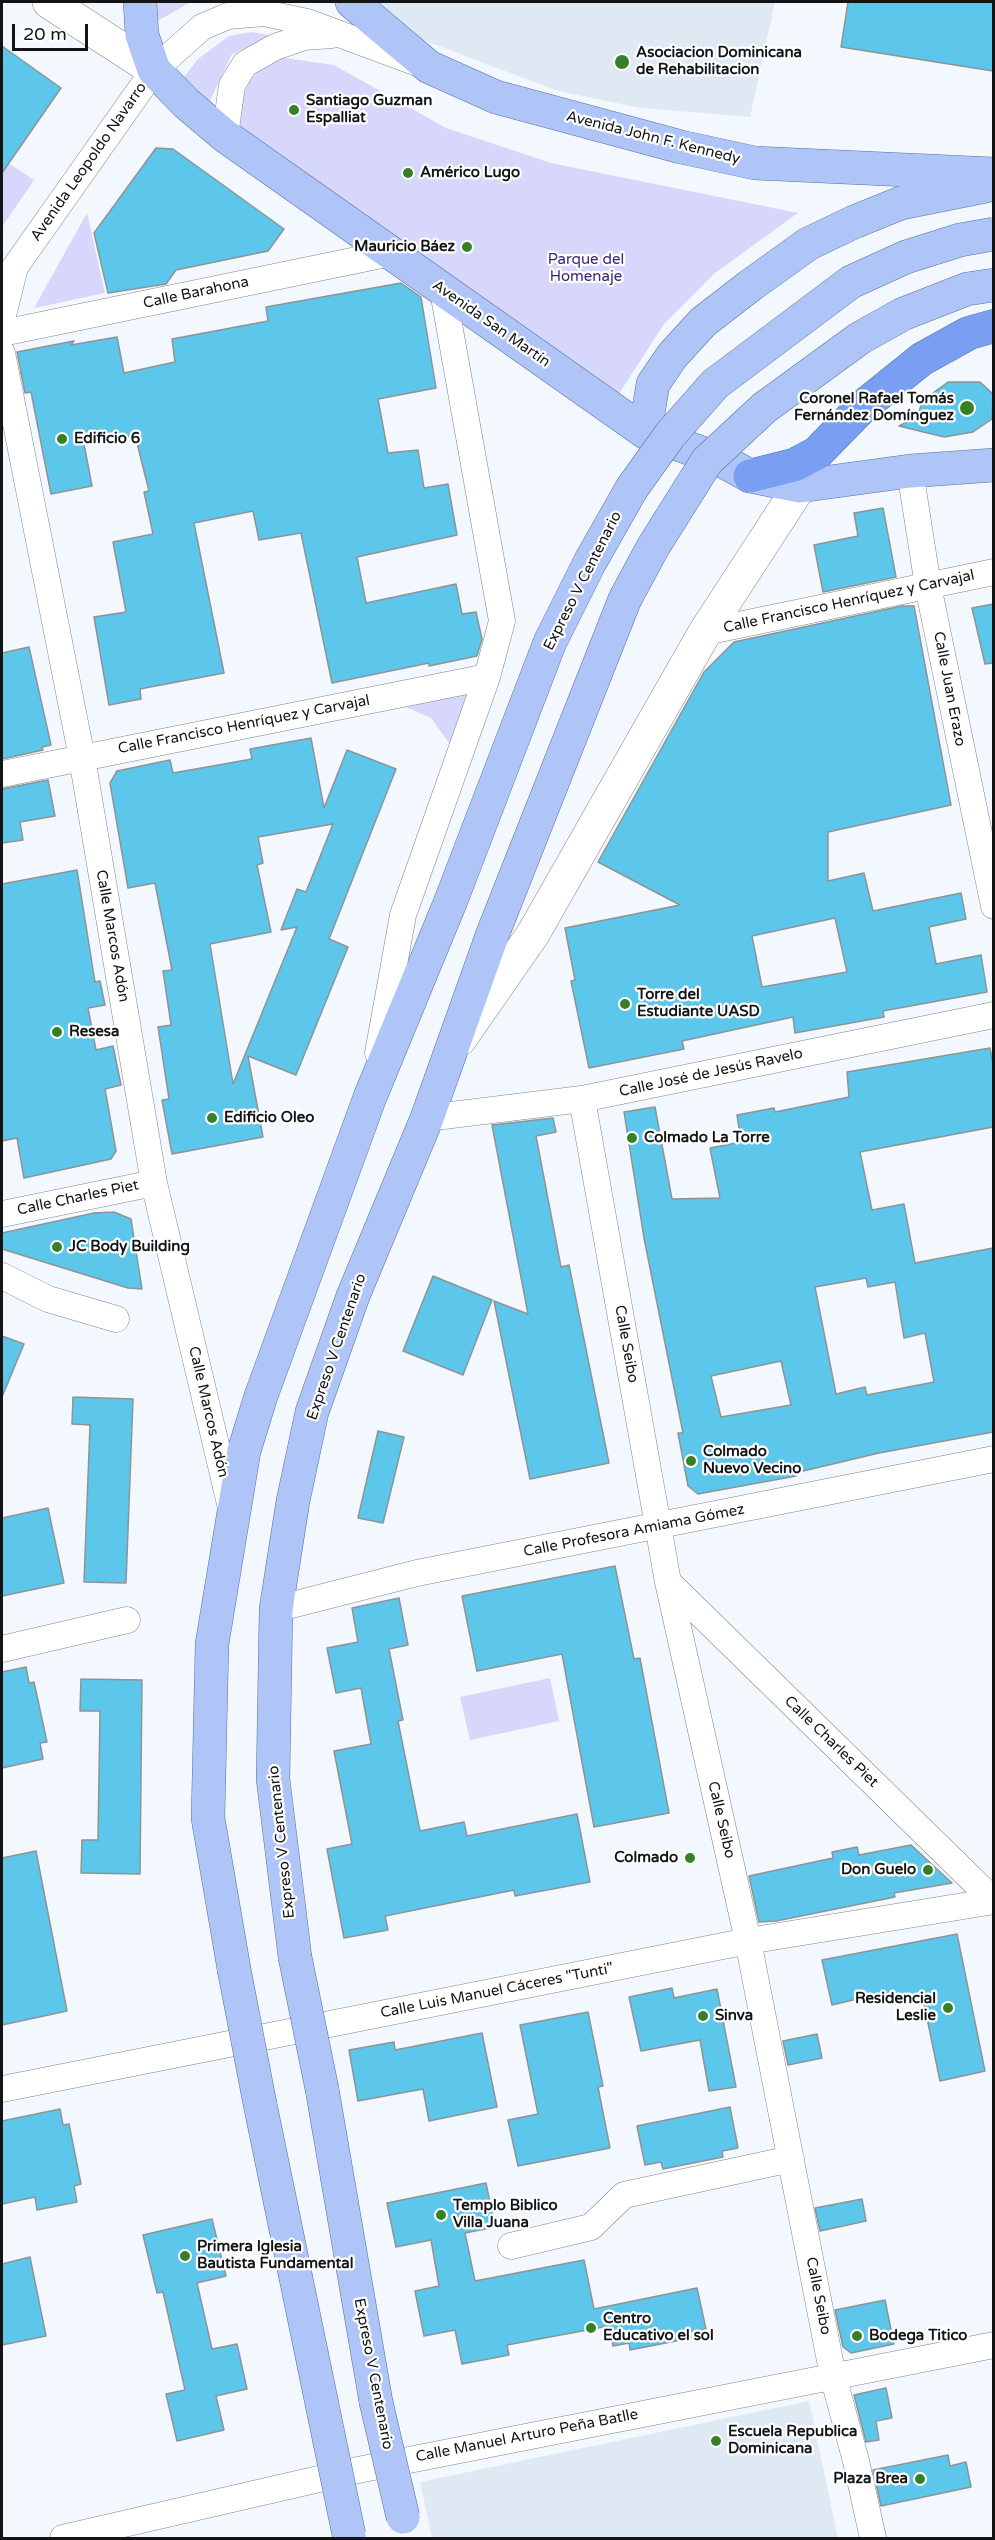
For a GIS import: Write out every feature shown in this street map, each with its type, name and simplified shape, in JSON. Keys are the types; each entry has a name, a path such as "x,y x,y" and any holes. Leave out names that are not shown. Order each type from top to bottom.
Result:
{"highway":[{"path":"750,476 794,465 817,453 861,408 922,359 969,333 993,326"}],"main road":[{"name":"Avenida Leopoldo Navarro","path":"140,2 142,35 154,70"},
{"path":"352,2 429,67"},
{"name":"Avenida John F. Kennedy","path":"429,67 496,97 681,147 755,164 993,174"},
{"name":"Avenida San Martín","path":"154,70 186,103 225,136 645,432 721,460 750,476 800,486 910,471 993,465"},
{"path":"645,432 652,384 672,356 703,322 808,244 901,203 993,184"},
{"name":"Expreso V Centenario","path":"350,2537 260,2104 208,1818 212,1644 244,1451 261,1396 370,1097 450,903 550,642 590,562 632,488 670,435 715,384 851,282 906,257 960,240 993,234"},
{"name":"Expreso V Centenario","path":"405,2528 376,2402 322,2090 295,1957 273,1779 276,1609 293,1501 312,1412 353,1296 427,1118 493,933 625,599 653,547 707,461 764,408 860,338 903,314 967,289 993,285"}],"street":[{"name":"Avenida San Martín","path":"49,2 154,70"},
{"path":"154,70 202,27 228,16 264,13 307,22 345,34 429,67"},
{"path":"225,136 231,85 245,63 274,47 304,36 345,34"},
{"name":"Avenida Leopoldo Navarro","path":"2,320 15,267 154,70"},
{"name":"Calle Barahona","path":"2,333 391,253"},
{"name":"Expreso V Centenario","path":"370,1097 403,915 487,677 502,621 444,291"},
{"name":"Calle Marcos Adón","path":"2,353 82,758 154,1183 233,1517"},
{"name":"Calle Juan Erazo","path":"910,471 928,586 993,906"},
{"name":"Expreso V Centenario","path":"449,1055 533,934 705,632 800,486"},
{"name":"Calle Francisco Henríquez y Carvajal","path":"705,632 993,572"},
{"name":"Calle Francisco Henríquez y Carvajal","path":"2,774 487,677"},
{"name":"Calle José de Jesús Ravelo","path":"427,1118 582,1099 993,1015"},
{"name":"Calle Seibo","path":"582,1099 668,1582 748,1941 833,2376 856,2461 873,2538"},
{"name":"Calle Charles Piet","path":"2,1214 154,1183"},
{"path":"2,1276 48,1299 116,1319"},
{"name":"Calle Profesora Amiama Gómez","path":"276,1609 417,1573 993,1460"},
{"name":"Calle Charles Piet","path":"668,1582 993,1901"},
{"path":"2,1649 126,1620"},
{"name":"Calle Luis Manuel Cáceres \"Tunti\"","path":"2,2089 748,1941 993,1901"},
{"path":"511,2246 591,2227 624,2195 791,2158"},
{"name":"Calle Manuel Arturo Peña Batlle","path":"63,2538 358,2470 993,2345"}],"shaded area":[{"name":"Asociacion Dominicana de Rehabilitacion","path":"372,2 775,2 750,117 641,108 558,91 407,34"},
{"name":"Escuela Republica Dominicana","path":"809,2401 838,2538 432,2538 420,2482"}],"green space":[{"path":"151,2 191,2 154,23"},
{"path":"252,32 272,36 232,54 208,105 178,85 198,59 229,36"},
{"name":"Parque del Homenaje","path":"278,57 334,65 446,128 551,163 798,213 715,273 664,324 611,406 242,137 237,110 251,78"},
{"path":"2,159 34,180 2,227"},
{"path":"87,213 105,293 34,308"},
{"path":"474,688 452,747 431,718 394,702"},
{"path":"550,1678 559,1721 470,1740 460,1697"}],"building":[{"path":"848,2 993,2 993,71 841,47"},
{"path":"2,46 61,88 2,173"},
{"path":"156,148 173,149 284,229 268,251 176,270 166,284 108,293 94,233"},
{"path":"401,283 421,297 436,388 378,399 388,453 418,450 424,488 448,484 457,535 357,557 366,603 456,584 462,614 476,612 482,639 477,656 429,666 429,663 332,683 301,533 259,540 253,511 194,523 224,673 140,689 141,699 109,705 94,617 126,612 113,542 153,534 144,492 149,491 135,435 84,444 92,486 51,494 31,392 25,393 17,352 74,341 71,345 117,337 124,373 175,362 172,339 268,321 266,307"},
{"path":"948,382 980,382 993,394 992,419 973,432 944,437 899,426 918,416 922,401"},
{"path":"883,508 896,577 823,592 814,545 858,536 854,513"},
{"path":"993,604 993,663 985,664 972,608"},
{"path":"902,606 914,606 951,805 828,832 828,881 864,873 873,911 961,893 966,919 929,927 936,964 981,955 987,992 883,1011 884,1017 795,1033 793,1017 682,1041 684,1049 589,1068 571,981 575,980 565,928 680,905 598,862 704,672 734,642","holes":["835,918 847,972 762,987 752,936"]},
{"path":"29,647 51,745 42,747 43,750 2,759 2,653"},
{"path":"311,738 324,808 347,750 396,769 329,939 348,947 296,1075 248,1056 263,1137 172,1154 162,1100 169,1099 158,1027 171,1025 163,971 172,970 155,883 128,888 110,783 117,771 170,760 173,773 252,759 250,749","holes":["333,824 306,892 297,889 281,930 297,927 233,1084 210,944 271,932 257,865 263,863 258,837"]},
{"path":"48,780 55,816 20,822 23,840 2,843 2,789"},
{"path":"77,870 95,982 100,981 105,1005 88,1008 96,1050 113,1046 121,1085 105,1089 116,1151 111,1159 24,1178 17,1138 2,1141 2,884"},
{"path":"990,1048 993,1064 993,1127 860,1152 872,1210 904,1204 915,1263 993,1248 993,1432 879,1453 795,1473 796,1476 698,1494 688,1486 678,1433 683,1433 644,1238 624,1112 655,1107 672,1199 720,1198 710,1148 741,1142 737,1115 774,1108 775,1112 849,1097 847,1072","holes":["866,1278 868,1287 895,1282 904,1338 925,1333 934,1382 867,1395 865,1387 836,1394 815,1287","781,1361 791,1405 721,1417 711,1376"]},
{"path":"553,1118 556,1132 536,1136 561,1267 569,1265 609,1463 530,1479 494,1301 528,1314 492,1125"},
{"path":"114,1212 131,1219 142,1289 128,1288 2,1249 2,1233 94,1213"},
{"path":"433,1276 492,1300 463,1375 403,1351"},
{"path":"2,1336 24,1344 2,1397"},
{"path":"73,1397 133,1399 126,1583 84,1582 90,1425 72,1424"},
{"path":"378,1431 404,1437 383,1523 358,1518"},
{"path":"48,1508 64,1583 2,1596 2,1518"},
{"path":"615,1566 634,1659 640,1658 669,1813 594,1827 562,1654 477,1671 462,1596"},
{"path":"399,1598 408,1645 389,1649 403,1720 398,1721 420,1831 464,1822 467,1836 577,1814 590,1882 515,1896 514,1890 385,1916 388,1930 344,1938 327,1849 352,1844 334,1751 371,1744 361,1688 336,1693 327,1648 358,1642 352,1608"},
{"path":"26,1667 29,1683 34,1682 47,1742 40,1743 43,1759 2,1768 2,1672"},
{"path":"81,1679 142,1680 140,1874 81,1873 82,1840 98,1840 100,1711 80,1711"},
{"path":"911,1845 952,1883 894,1893 895,1897 776,1921 759,1922 749,1876 833,1858 832,1852 857,1847 859,1855"},
{"path":"36,1851 67,2011 2,2025 2,1858"},
{"path":"957,1934 985,2071 940,2081 922,1994 876,2003 874,1995 832,2005 822,1960"},
{"path":"672,1988 674,1998 717,1989 736,2087 709,2091 700,2040 641,2051 629,1997"},
{"path":"588,2012 603,2086 598,2087 610,2148 518,2166 508,2120 538,2114 520,2025"},
{"path":"482,2033 497,2107 429,2121 423,2089 358,2101 349,2050 394,2042 395,2050"},
{"path":"817,2034 822,2058 788,2065 783,2041"},
{"path":"730,2107 738,2148 722,2151 723,2157 663,2169 661,2162 645,2165 637,2126"},
{"path":"60,2109 63,2125 69,2124 81,2184 74,2186 77,2202 37,2210 35,2197 2,2204 2,2121"},
{"path":"486,2183 495,2227 465,2233 475,2281 584,2260 594,2309 697,2288 706,2329 690,2332 691,2338 630,2350 629,2343 613,2346 609,2326 507,2345 509,2355 462,2364 455,2330 424,2336 415,2291 439,2286 431,2240 396,2247 387,2203"},
{"path":"862,2199 866,2221 820,2231 815,2208"},
{"path":"212,2219 226,2276 197,2283 212,2349 237,2344 247,2389 216,2396 224,2430 177,2441 166,2394 185,2390 163,2292 157,2293 143,2235"},
{"path":"30,2257 46,2336 2,2345 2,2264"},
{"path":"885,2300 894,2344 851,2353 843,2347 835,2310"},
{"path":"886,2388 892,2418 876,2421 879,2440 866,2442 854,2395"},
{"name":"Plaza Brea","path":"948,2455 950,2466 966,2462 971,2487 881,2506 873,2470"}],"place":[{"name":"Asociacion Dominicana de Rehabilitacion","path":"622,62"},
{"name":"Santiago Guzman Espalliat","path":"294,110"},
{"name":"Américo Lugo","path":"408,173"},
{"name":"Mauricio Báez","path":"467,247"},
{"name":"Coronel Rafael Tomás Fernández Domínguez","path":"967,408"},
{"name":"Edificio 6","path":"62,439"},
{"name":"Torre del Estudiante UASD","path":"625,1004"},
{"name":"Resesa","path":"57,1032"},
{"name":"Edificio Oleo","path":"212,1118"},
{"name":"Colmado La Torre","path":"632,1138"},
{"name":"JC Body Building","path":"57,1247"},
{"name":"Colmado Nuevo Vecino","path":"691,1461"},
{"name":"Colmado","path":"690,1858"},
{"name":"Don Guelo","path":"928,1870"},
{"name":"Residencial Leslie","path":"948,2008"},
{"name":"Sinva","path":"703,2016"},
{"name":"Templo Biblico Villa Juana","path":"441,2215"},
{"name":"Primera Iglesia Bautista Fundamental","path":"185,2256"},
{"name":"Centro Educativo el sol","path":"591,2328"},
{"name":"Bodega Titico","path":"857,2336"},
{"name":"Escuela Republica Dominicana","path":"716,2441"},
{"name":"Plaza Brea","path":"920,2479"}]}
